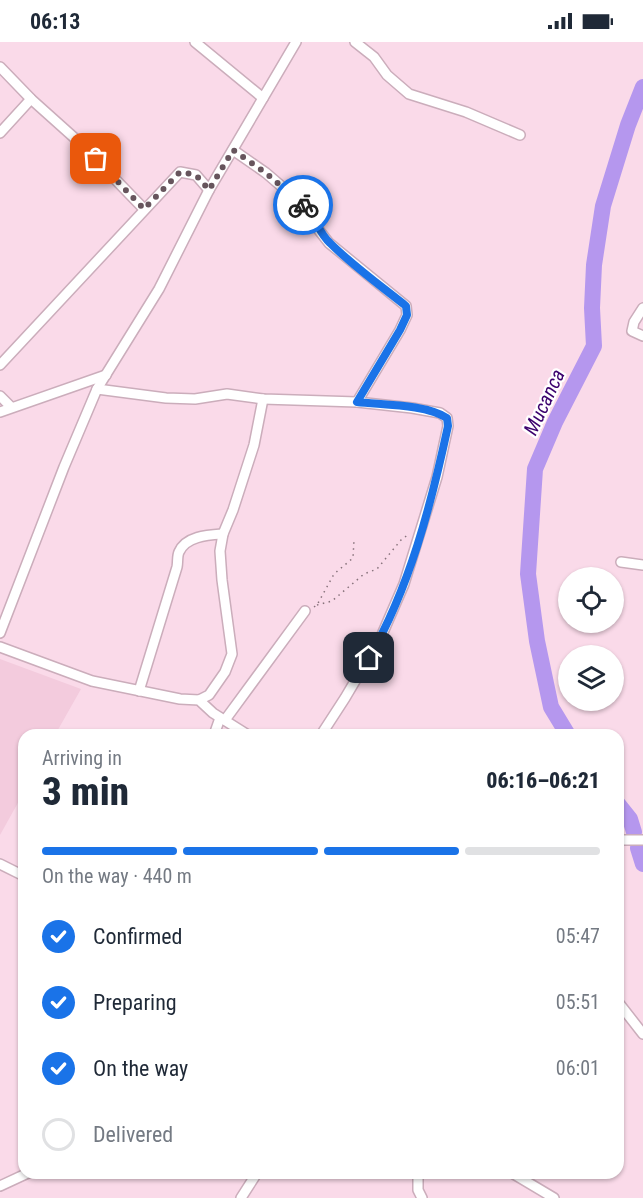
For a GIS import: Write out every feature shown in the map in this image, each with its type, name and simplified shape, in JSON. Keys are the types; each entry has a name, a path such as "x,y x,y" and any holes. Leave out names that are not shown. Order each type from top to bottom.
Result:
{"street":[{"path":"195,42 263,98"},
{"path":"0,633 64,467 97,389 159,289 209,190 296,42"},
{"path":"355,42 374,57 387,75 409,94 466,112 520,135"},
{"path":"0,68 79,142 144,209"},
{"path":"0,134 31,99"},
{"path":"233,150 266,173 309,210 318,229 329,243 406,306 407,315 400,330 357,402"},
{"path":"0,365 67,292 107,253 144,209 180,172 196,175 209,190"},
{"path":"643,308 634,322 632,331 643,336"},
{"path":"0,412 106,375"},
{"path":"97,389 166,398 195,399 227,394 263,399 357,402 412,408 440,413 447,418 448,426 437,477 404,584 381,638 325,729"},
{"path":"0,396 11,407"},
{"path":"0,647 92,681 180,699 199,700 209,695 225,672 232,654 220,551 223,534 254,445 263,399"},
{"path":"139,691 177,567 179,552 189,541 207,535 223,534"},
{"path":"621,562 643,566"},
{"path":"217,729 305,611"},
{"path":"199,700 239,729"},
{"path":"624,840 643,840"},
{"path":"0,864 18,873"},
{"path":"624,1010 643,1034"},
{"path":"0,1186 18,1177"},
{"path":"241,1198 253,1179"},
{"path":"418,1179 418,1190 422,1198"},
{"path":"522,1179 554,1198"}],"path":[{"path":"305,611 316,605 332,601 364,573 377,569 401,540 423,524"},
{"path":"316,605 334,574 353,558 354,540"}],"shaded area":[{"path":"0,659 81,689 58,729 18,729 18,803 0,835"}],"waterway":[{"name":"Mucanca","path":"564,729 551,707 537,641 528,574 535,469 555,422 594,346 592,308 594,265 603,206 628,125 643,87"},
{"name":"Mucanca","path":"624,812 630,819 634,832"},
{"name":"Mucanca","path":"638,848 643,864"}],"way so far":[{"path":"96,159 144,209 180,172 196,175 209,190 233,150 266,173 303,205"}],"route":[{"path":"303,205 309,210 318,229 329,243 406,306 407,315 400,330 357,402 412,408 440,413 447,418 448,426 437,477 411,565 381,638 369,658"}]}
